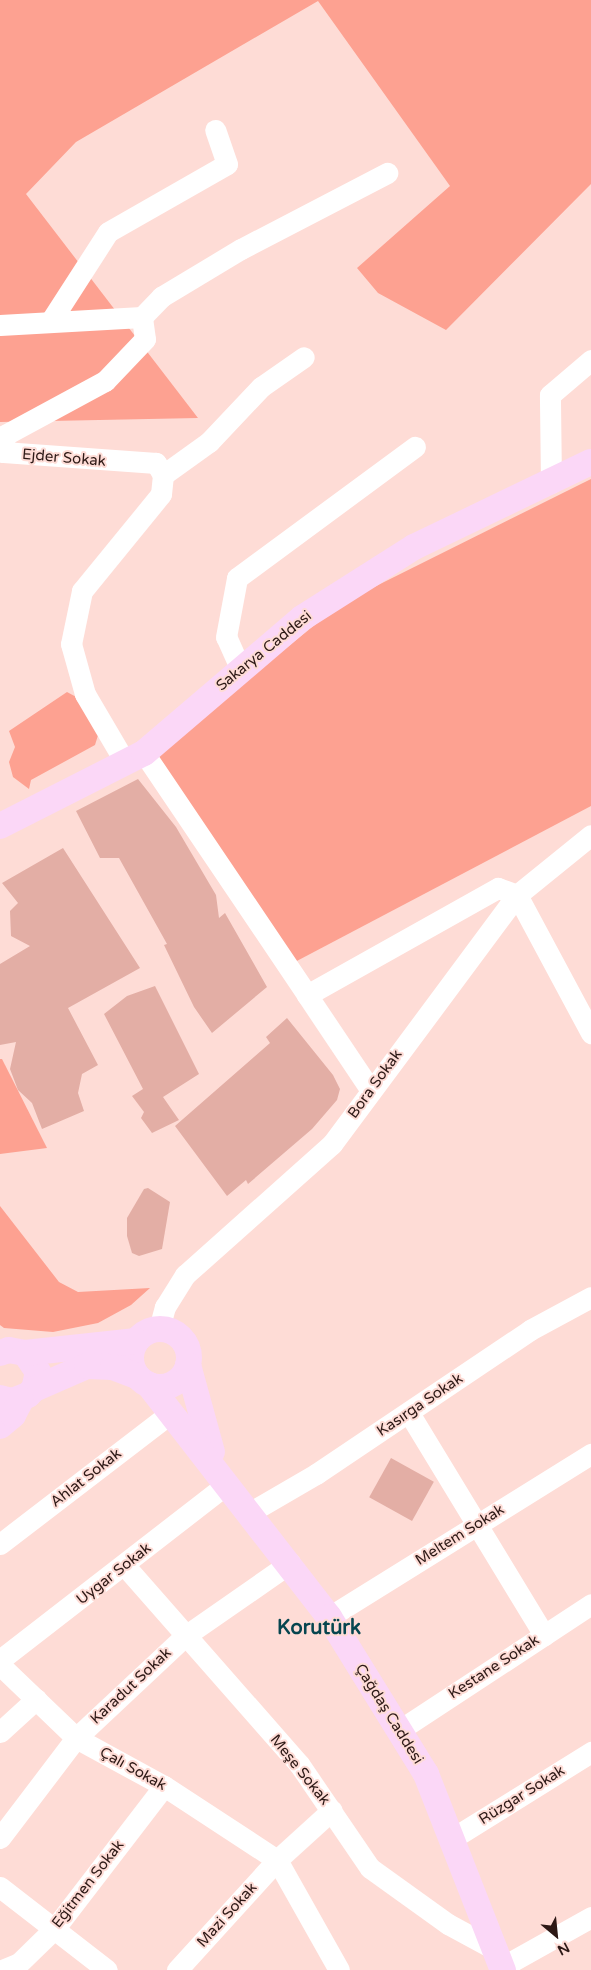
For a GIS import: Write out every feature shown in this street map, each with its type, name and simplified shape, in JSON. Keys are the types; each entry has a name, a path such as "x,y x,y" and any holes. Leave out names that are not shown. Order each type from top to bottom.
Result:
{"main road":[{"name":"Sakarya Caddesi","path":"0,826 134,757 302,618 414,547 551,483 591,462"},
{"path":"8,1350 136,1341 159,1329 182,1339 188,1365 177,1381 159,1387 113,1368 87,1366 18,1395"},
{"path":"136,1341 130,1358 143,1380"},
{"path":"0,1426 13,1415 18,1395 38,1372 8,1350"},
{"name":"Çağdaş Caddesi","path":"188,1365 198,1412 226,1485"},
{"name":"Çağdaş Caddesi","path":"143,1380 172,1412 226,1485 290,1563 328,1617 426,1774 453,1838 500,1962"}],"street":[{"path":"52,319 108,232 227,164 215,130"},
{"path":"0,325 52,319 142,317 161,298 241,250 387,173"},
{"name":"Ejder Sokak","path":"142,317 145,339 105,381 5,435 4,452 156,463 163,475"},
{"path":"304,357 261,387 209,442 163,475 161,494 82,591 71,644 85,694 134,757 307,995 370,1089"},
{"path":"551,483 550,395 591,360"},
{"path":"241,670 226,637 237,578 415,447"},
{"name":"Bora Sokak","path":"159,1329 165,1307 185,1275 332,1144 370,1089 516,895 591,835"},
{"path":"307,995 498,888 516,895 591,1033"},
{"name":"Kasırga Sokak","path":"249,1513 409,1413 530,1330 591,1297"},
{"name":"Ahlat Sokak","path":"0,1544 172,1412"},
{"path":"409,1413 474,1526 544,1635"},
{"name":"Meltem Sokak","path":"328,1617 591,1454"},
{"name":"Uygar Sokak","path":"0,1660 125,1566 226,1485"},
{"name":"Karadut Sokak","path":"0,1838 76,1738 184,1636 290,1563"},
{"name":"Meşe Sokak","path":"125,1566 184,1636 299,1764 370,1868 500,1962"},
{"name":"Kestane Sokak","path":"398,1730 591,1604"},
{"name":"Çalı Sokak","path":"0,1665 76,1738 164,1786 277,1860"},
{"path":"0,1732 36,1699"},
{"name":"Rüzgar Sokak","path":"453,1838 591,1752"},
{"name":"Eğitmen Sokak","path":"12,1968 56,1928 164,1786"},
{"name":"Mazi Sokak","path":"179,1969 277,1860 332,1810"},
{"path":"277,1860 339,1970"},
{"path":"0,1886 56,1928 107,1970"},
{"path":"500,1962 591,1917"}],"shaded area":[{"path":"0,0 591,0 591,184 446,330 378,293 357,268 450,186 318,1 76,142 26,194 198,418 0,422"},
{"path":"591,479 591,806 293,963 155,754 342,603"},
{"path":"67,692 80,699 99,732 95,745 31,780 29,789 13,777 9,762 15,747 9,731"},
{"path":"0,1059 2,1059 47,1148 0,1154"},
{"path":"0,1206 59,1282 78,1292 150,1288 131,1305 98,1323 53,1332 4,1328 0,1325"}],"building":[{"path":"138,779 176,827 216,895 219,918 225,913 267,987 212,1033 194,1007 164,945 167,944 119,858 100,858 76,811"},
{"path":"63,848 140,968 68,1008 98,1065 82,1074 78,1093 84,1111 42,1129 32,1103 18,1090 10,1069 16,1042 0,1045 0,964 30,946 11,936 10,911 18,903 2,883"},
{"path":"155,986 199,1074 163,1097 179,1120 152,1133 141,1118 144,1112 132,1096 143,1089 104,1014 127,996"},
{"path":"287,1018 333,1075 340,1089 337,1100 312,1129 248,1184 246,1180 227,1196 175,1126 270,1043 266,1037"},
{"path":"148,1188 170,1202 162,1249 139,1256 132,1253 127,1236 127,1218 144,1189"},
{"path":"391,1458 434,1482 412,1521 369,1497"}],"district":[{"name":"Korutürk","path":"319,1628"}]}
